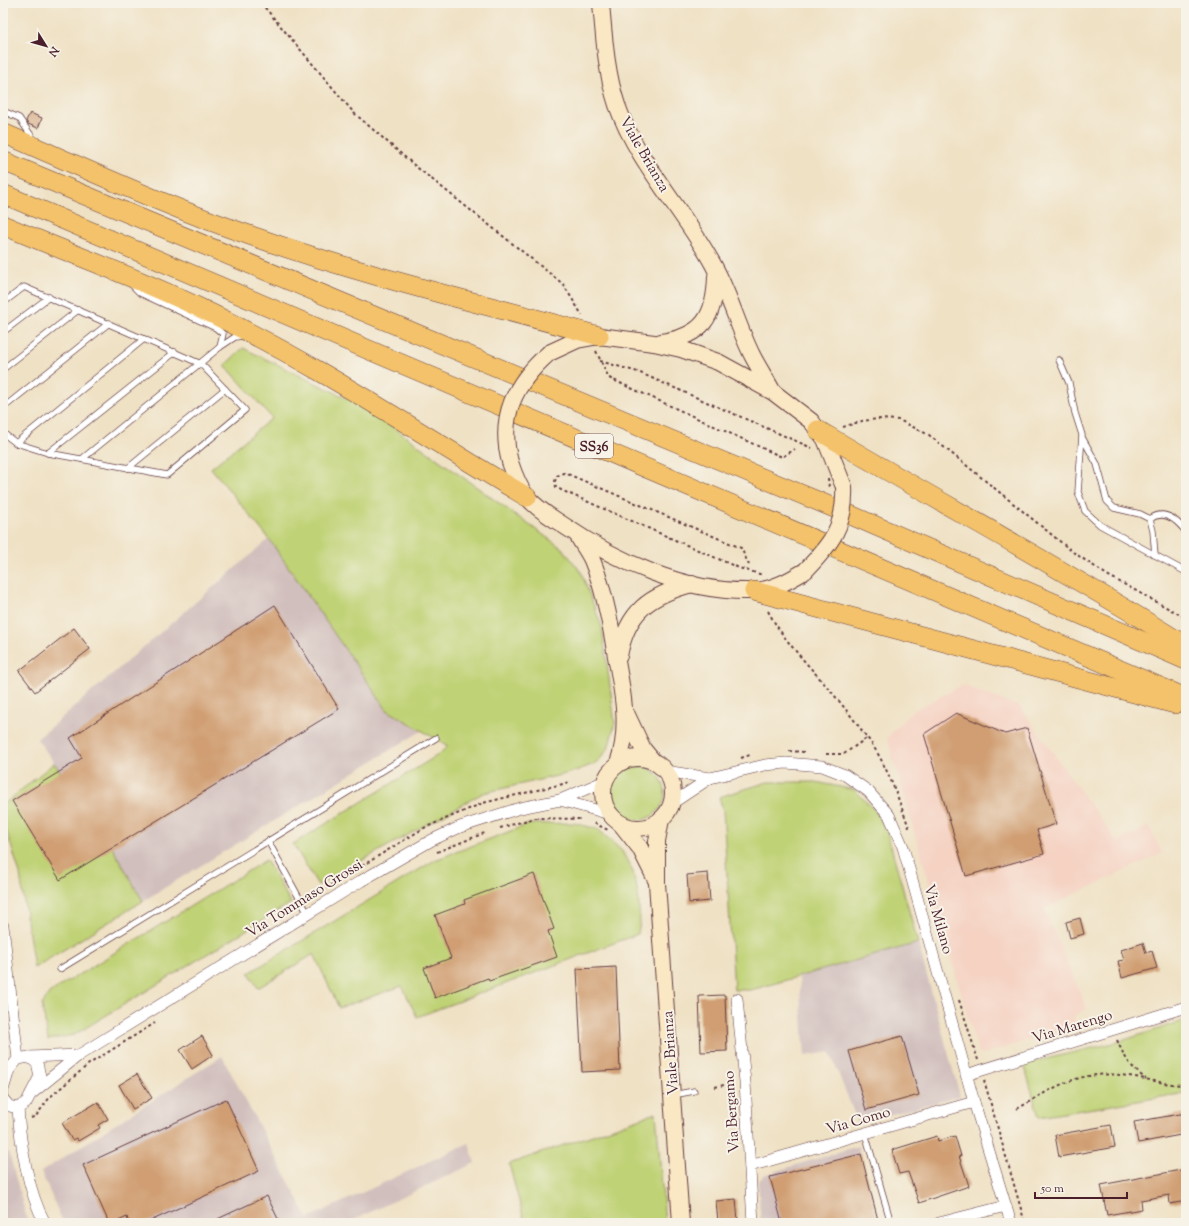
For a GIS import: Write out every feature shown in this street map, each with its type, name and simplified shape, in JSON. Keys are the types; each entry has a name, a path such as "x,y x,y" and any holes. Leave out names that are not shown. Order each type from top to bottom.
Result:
{"highway":[{"path":"3,133 198,216 310,256 597,342"},
{"name":"SS36","path":"3,162 839,510 1186,660"},
{"name":"SS36","path":"3,194 1186,698"},
{"path":"3,224 200,308 254,336 460,455 527,496"},
{"path":"818,430 875,466 1129,610 1186,646"},
{"path":"754,591 1186,707"}],"main road":[{"name":"Viale Brianza","path":"601,3 604,46 617,104 622,116 634,141 652,171 716,269 752,355 773,392"},
{"path":"654,343 685,336 702,324 708,316 714,302 716,269"},
{"path":"577,340 597,342 654,343 682,349 718,362 773,392 797,409 825,439 837,488 845,504 841,521 832,539 805,571 790,580 754,591 712,588 693,584 635,565 577,535 549,515 527,496 510,462 506,437 506,423 510,406 518,388 536,364 550,353 577,340"},
{"path":"577,535 591,558 604,593 625,711 623,747 618,763 610,771 605,781 603,798 614,823 642,828 652,825 661,819 671,804 672,787 665,771 652,760 643,749 625,711"},
{"path":"618,666 622,642 634,615 659,595 693,584"},
{"path":"618,763 635,758 652,760"},
{"name":"Viale Brianza","path":"661,819 657,841 657,883 682,1223"},
{"name":"Viale Brianza","path":"614,823 640,848 657,883"}],"street":[{"name":"Via Milano","path":"671,804 710,778 765,765 804,763 822,766 845,776 868,791 889,815 903,847 974,1102 1011,1223"},
{"name":"Via Milano","path":"665,771 710,778"},
{"name":"Via Tommaso Grossi","path":"15,1103 79,1055 308,914 432,840 460,827 520,808 560,800 605,781"},
{"name":"Via Tommaso Grossi","path":"560,800 614,823"},
{"path":"3,930 14,1020 24,1058"},
{"name":"Via Bergamo","path":"737,999 745,1082 753,1223"},
{"name":"Via Marengo","path":"966,1074 1186,1007"},
{"path":"3,1089 9,1070 14,1020"},
{"path":"9,1070 24,1058 79,1055"},
{"path":"24,1058 37,1064 40,1076 15,1103 30,1184 39,1213 45,1223"},
{"name":"Via Como","path":"750,1166 974,1102"},
{"path":"939,1223 1006,1206"}],"lane":[{"path":"3,111 19,118 41,149"},
{"path":"121,274 140,293 216,328 223,334 220,348"},
{"path":"3,302 24,287 202,364 245,410 167,475 48,453 16,443 3,433"},
{"path":"3,332 49,297"},
{"path":"3,369 78,310"},
{"path":"3,408 109,324"},
{"path":"82,459 235,337 254,336"},
{"path":"16,443 144,339"},
{"path":"48,453 175,352"},
{"path":"1059,360 1073,396 1075,413 1083,439 1097,464 1107,501 1114,508 1140,514 1150,519 1153,531 1155,554"},
{"path":"128,468 225,389"},
{"path":"1083,439 1078,492 1084,512 1100,525 1155,554 1172,566 1186,572"},
{"path":"1150,519 1155,515 1163,514 1174,519 1186,532"},
{"path":"60,969 436,738"},
{"path":"268,841 308,914"},
{"path":"673,1095 694,1091"},
{"path":"865,1133 890,1223"}],"path":[{"path":"261,3 354,113 414,165 563,284 586,320"},
{"path":"597,342 600,361 609,378 782,457 795,449"},
{"path":"600,361 638,372 810,446 815,450"},
{"path":"838,428 862,421 878,419 899,420 929,435 1073,552 1107,576 1186,618"},
{"path":"826,471 828,478 837,488"},
{"path":"749,565 741,548 570,475 563,473 557,476 555,481 556,487 561,490 740,568 764,575"},
{"path":"498,828 535,818 584,819"},
{"path":"590,820 614,823"},
{"path":"436,852 491,830"},
{"path":"19,1124 36,1116 50,1096 89,1064 157,1022"},
{"path":"1113,1029 1126,1060 1133,1069 1147,1080"},
{"path":"1017,1110 1055,1087 1080,1076 1116,1075 1147,1080 1160,1084 1186,1085"},
{"path":"715,1087 745,1082"}],"shaded area":[{"path":"269,539 387,710 423,730 143,901 97,821 37,739"},
{"path":"963,685 1020,707 1117,842 1149,826 1162,853 1044,909 1087,1009 1073,1016 1077,1024 982,1055 978,1052 887,738 912,711"},
{"path":"918,943 960,1096 858,1123 830,1052 805,1056 799,977"},
{"path":"222,1056 308,1218 469,1143 475,1163 347,1223 63,1222 41,1172"},
{"path":"3,1146 9,1153 28,1223 3,1223"},
{"path":"858,1146 879,1223 761,1223 758,1182 764,1175"}],"green space":[{"path":"243,348 365,407 563,549 581,572 602,627 615,723 608,749 597,763 570,773 483,793 318,885 293,844 438,755 448,746 387,710 269,539 211,468 272,418 225,365"},
{"path":"54,763 97,821 143,901 34,968 20,874 3,820 3,805"},
{"path":"633,766 643,766 653,770 661,778 665,788 665,798 661,808 653,816 643,820 633,820 623,816 615,808 611,798 611,788 615,778 623,770"},
{"path":"768,782 816,782 855,790 875,811 887,832 918,943 751,990 734,990 723,810 719,797"},
{"path":"574,823 598,829 622,851 633,872 638,892 640,922 638,934 417,1017 402,986 339,1008 314,954 258,988 249,973 435,860 529,824"},
{"path":"266,860 291,903 74,1035 48,1040 42,1005 49,993"},
{"path":"1186,1020 1186,1093 1039,1117 1024,1064 1118,1042"},
{"path":"656,1113 665,1223 525,1223 509,1164"}],"building":[{"path":"30,113 42,118 38,128 28,124 26,121"},
{"path":"275,605 339,709 60,880 12,801 82,758 70,738"},
{"path":"74,628 90,649 35,692 19,671"},
{"path":"956,713 1005,734 1027,728 1056,824 1037,830 1044,854 966,876 924,734"},
{"path":"708,873 710,901 689,903 687,875"},
{"path":"534,874 554,929 548,931 557,957 489,981 488,978 435,998 424,968 451,958 435,915 465,904 464,900"},
{"path":"1080,918 1084,934 1070,938 1066,922"},
{"path":"1143,943 1146,953 1152,951 1157,968 1122,978 1118,961 1124,960 1121,950"},
{"path":"616,967 620,1070 582,1072 577,969"},
{"path":"725,995 727,1051 701,1052 699,996"},
{"path":"202,1036 213,1055 192,1069 180,1050"},
{"path":"902,1036 919,1095 866,1110 849,1051"},
{"path":"137,1074 152,1098 133,1109 119,1085"},
{"path":"226,1099 259,1171 146,1223 129,1223 127,1217 114,1223 109,1223 83,1165"},
{"path":"98,1102 108,1119 98,1125 100,1128 78,1141 76,1138 72,1140 62,1123"},
{"path":"1186,1113 1186,1134 1138,1143 1134,1122"},
{"path":"1111,1125 1115,1147 1059,1157 1055,1135"},
{"path":"937,1136 938,1141 955,1136 961,1156 959,1156 969,1186 919,1203 908,1172 899,1174 892,1150"},
{"path":"861,1154 878,1220 867,1223 782,1223 770,1177"},
{"path":"1186,1169 1186,1201 1170,1204 1169,1195 1141,1200 1142,1209 1107,1215 1101,1185"},
{"path":"267,1196 280,1223 209,1223"},
{"path":"736,1199 738,1221 718,1222 716,1201"}]}
